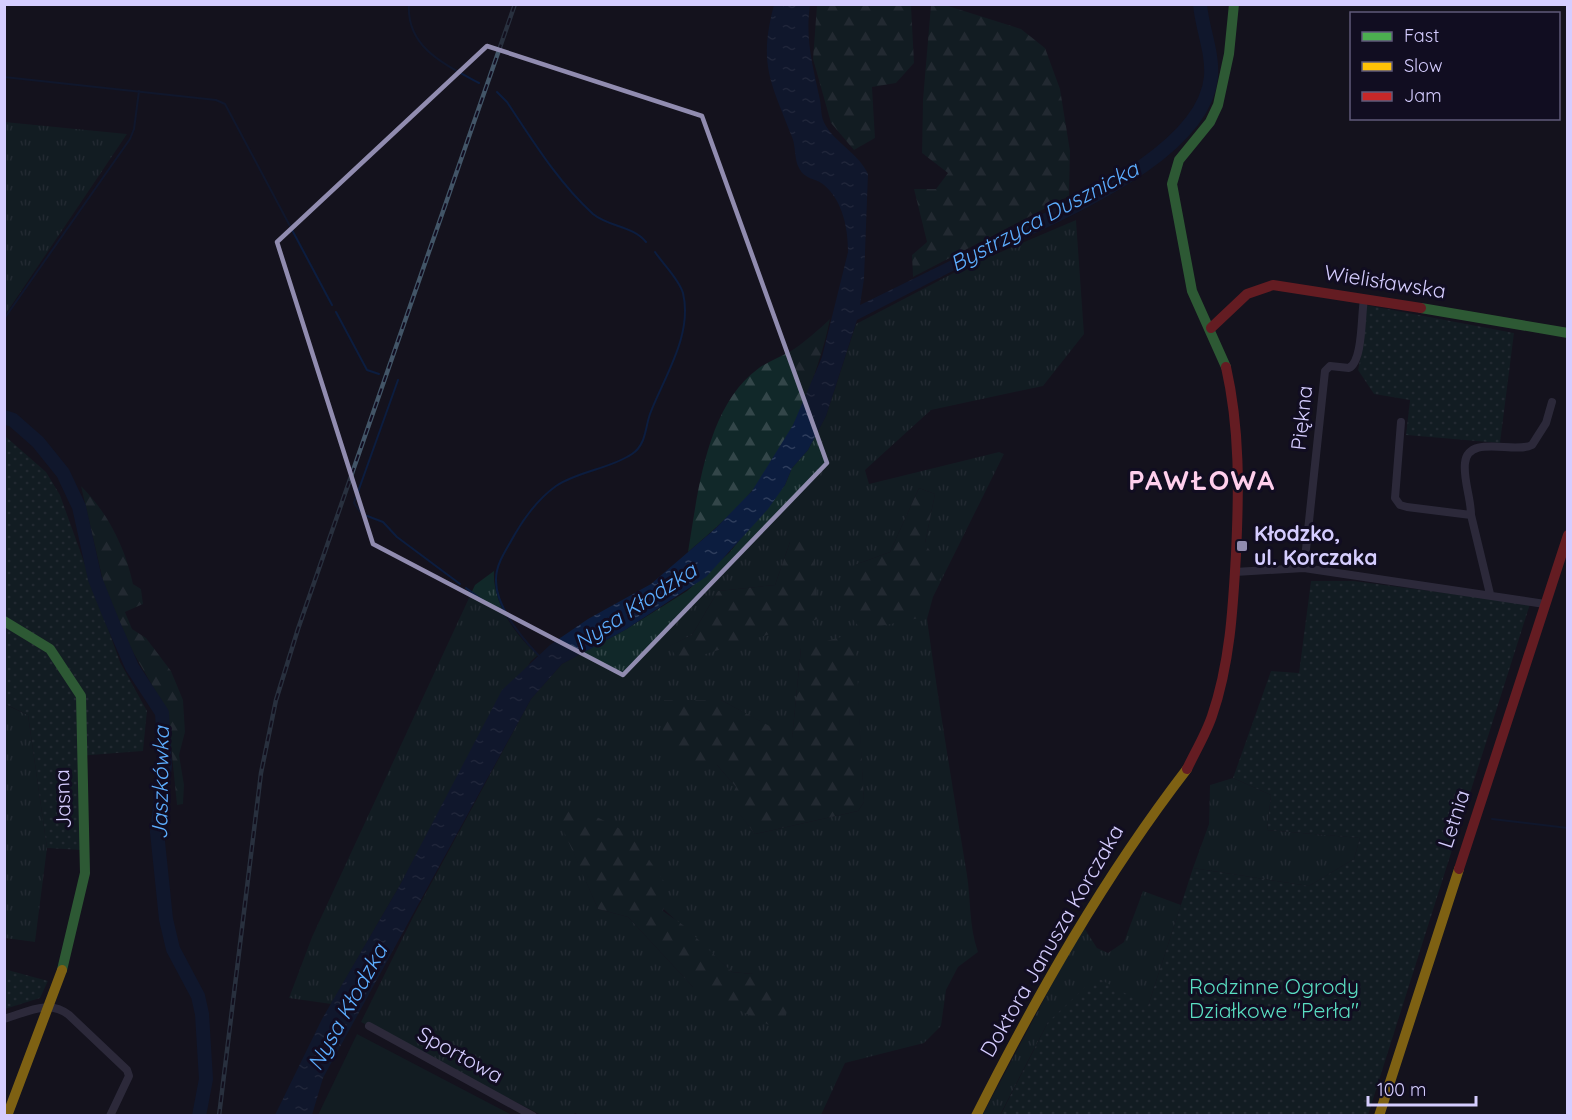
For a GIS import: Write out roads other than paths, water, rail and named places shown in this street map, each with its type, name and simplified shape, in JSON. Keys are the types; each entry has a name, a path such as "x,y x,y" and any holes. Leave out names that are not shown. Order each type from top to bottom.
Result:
{"street":[{"name":"Doktora Janusza Korczaka","path":"976,1116 1002,1064 1104,884 1139,831 1187,769 1212,717 1227,661 1235,572 1239,480 1235,407 1231,380 1211,328 1192,291 1172,184 1179,160 1210,122 1218,105 1229,54 1234,4"},
{"name":"Wielisławska","path":"1211,328 1246,294 1273,285 1502,320 1568,333"},
{"name":"Piękna","path":"1304,568 1325,371 1330,366 1349,368 1356,362 1361,346 1360,324 1364,299"},
{"path":"1490,594 1471,515 1465,466 1467,454 1472,449 1482,447 1518,449 1532,445 1546,423 1552,402"},
{"path":"1401,422 1394,489 1400,505 1471,515"},
{"name":"Letnia","path":"1379,1116 1568,536"},
{"path":"1235,572 1304,568 1545,604"},
{"name":"Jasna","path":"4,621 50,649 73,682 82,703 81,767 85,873 66,958 7,1116"},
{"path":"4,1019 48,1005 59,1007 69,1015 127,1070 129,1076 110,1116"},
{"name":"Sportowa","path":"369,1026 533,1116"}],"water":[{"name":"Nysa Kłodzka","path":"774,5 810,5 809,41 823,119 826,126 868,174 864,279 860,305 1023,225 1019,237 857,320 826,416 808,450 792,468 785,485 768,509 706,577 625,630 562,664 531,699 323,1078 312,1115 275,1115 322,1019 400,885 502,690 550,645 588,619 651,584 716,528 752,491 793,425 822,357 848,252 848,243 843,216 836,199 824,185 804,175 796,161 793,141 773,87 767,59 769,26"}],"waterway":[{"path":"409,4 410,19 421,44 442,62 479,83"},
{"name":"Bystrzyca Dusznicka","path":"1007,239 1096,195 1129,175 1159,154 1185,130 1203,105 1211,77 1200,4"},
{"path":"4,77 216,100 225,104 332,305"},
{"path":"4,319 130,139 134,129 139,91"},
{"path":"497,92 507,102 557,175 580,202 599,218 634,233 646,242"},
{"path":"540,657 525,641 505,611 497,590 498,567 524,520 550,491 574,477 623,459 637,450 643,441 650,414 681,340 685,309 681,288 655,252"},
{"path":"336,312 367,370 379,374"},
{"path":"398,380 354,503 362,514 383,522 397,537 460,584"},
{"name":"Jaszkówka","path":"4,417 13,420 38,442 63,473 79,507 95,579 112,621 132,667 162,713 165,765 157,832 166,919 173,949 198,996 202,1014 206,1079 199,1116"},
{"path":"466,588 489,605 505,611"},
{"path":"1492,819 1568,828"}],"railway":[{"path":"219,1116 261,773 276,700 298,629 515,4"}],"place":[{"name":"Kłodzko, ul. Korczaka","path":"1242,546"}],"district":[{"name":"PAWŁOWA","path":"1202,481"}],"park label":[{"name":"Rodzinne Ogrody Działkowe \"Perła\"","path":"1274,999"}]}
